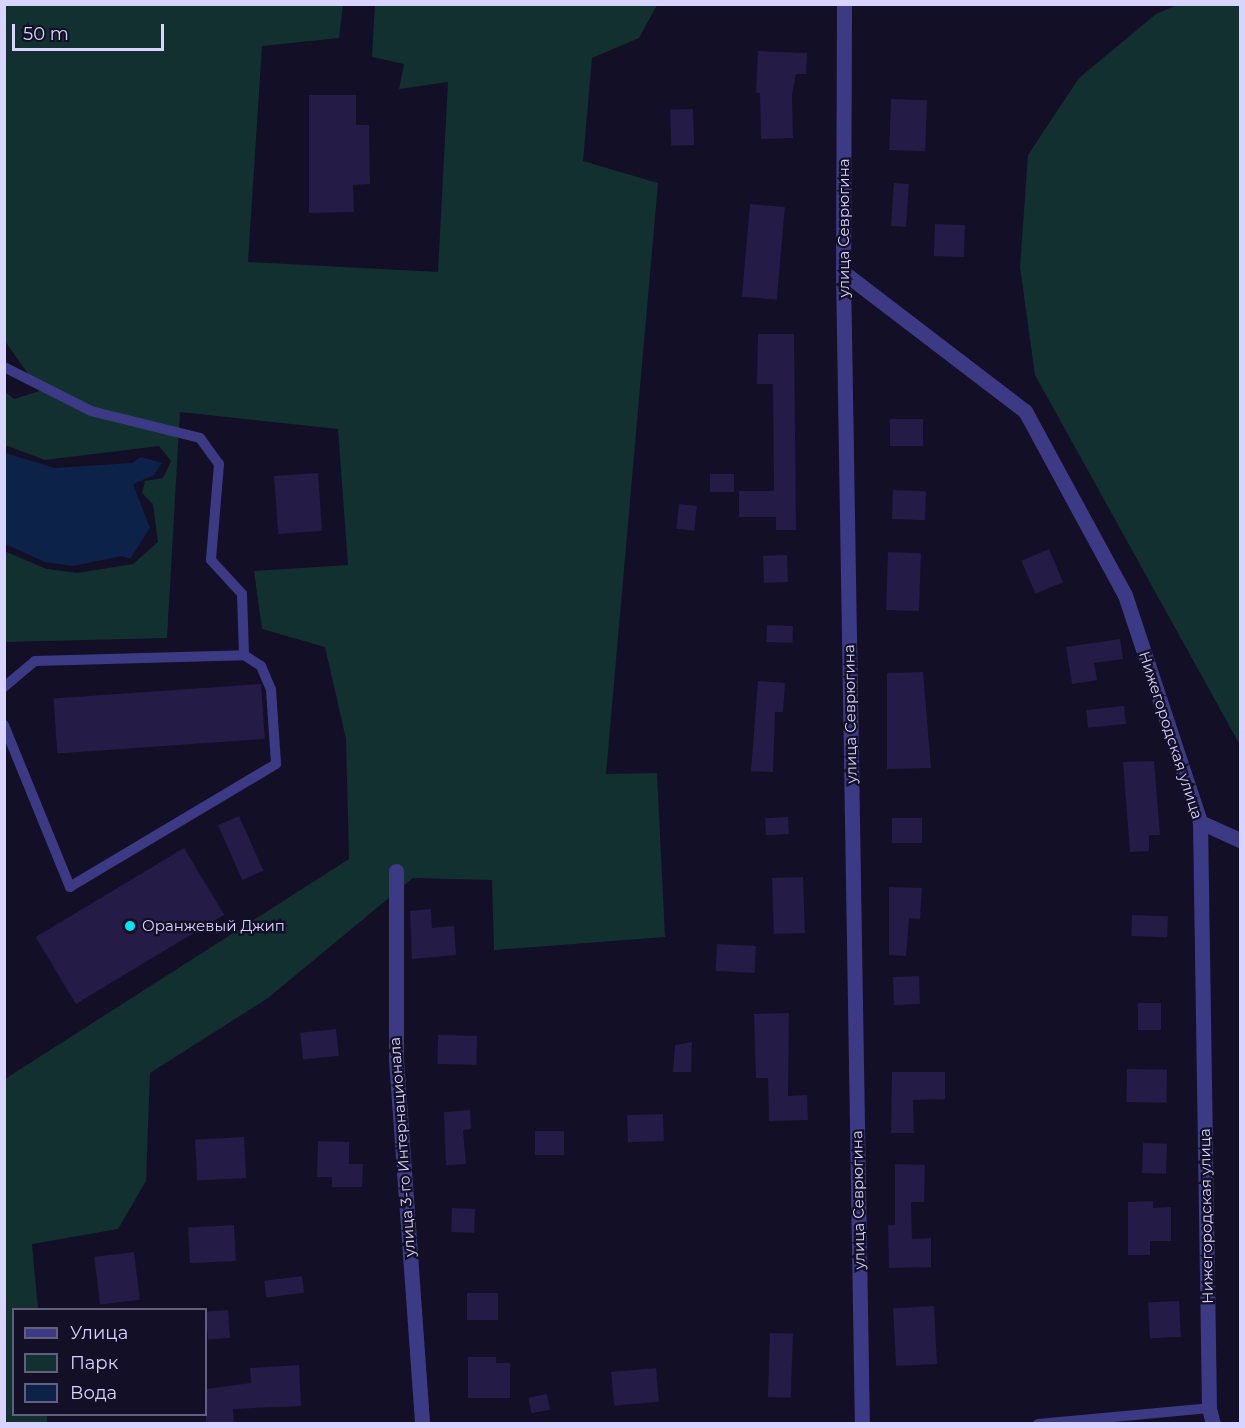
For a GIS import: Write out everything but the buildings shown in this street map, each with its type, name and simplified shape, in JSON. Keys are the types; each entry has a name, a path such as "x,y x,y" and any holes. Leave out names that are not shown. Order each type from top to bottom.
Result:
{"street":[{"name":"улица Севрюгина","path":"844,4 843,272 862,1424"},
{"name":"Нижегородская улица","path":"843,272 1025,411 1125,595 1200,822 1209,1408 1213,1424"},
{"path":"1200,822 1240,840"},
{"name":"улица 3-го Интернационала","path":"396,871 396,1059 422,1424"}],"lane":[{"path":"4,368 91,411 200,438 219,464 211,560 242,594 244,655"},
{"path":"4,687 35,661 244,655 261,666 272,690 276,764 70,886 4,725"},
{"path":"1038,1424 1209,1408"}],"green space":[{"path":"5,5 343,5 339,38 262,46 248,262 438,272 448,82 399,89 404,64 372,57 375,5 657,5 639,38 592,58 583,161 658,183 606,774 657,773 665,937 494,950 492,880 413,878 268,998 150,1073 146,1181 118,1229 32,1244 38,1308 12,1308 12,1416 47,1416 47,1423 5,1423 5,1079 349,859 346,739 325,647 262,629 254,571 348,565 338,429 180,412 167,638 5,642 4,551 47,569 77,573 133,564 158,542 153,504 142,493 145,481 163,478 171,461 159,446 45,460 5,445 5,392 14,399 40,391 5,341"},
{"path":"1177,5 1240,5 1240,745 1035,375 1020,267 1028,155 1079,78 1156,14"}],"water":[{"path":"5,453 55,468 132,463 141,457 162,463 154,475 133,484 150,528 130,559 122,556 73,566 45,562 5,544"}],"place":[{"name":"Оранжевый Джип","path":"130,926"}]}
